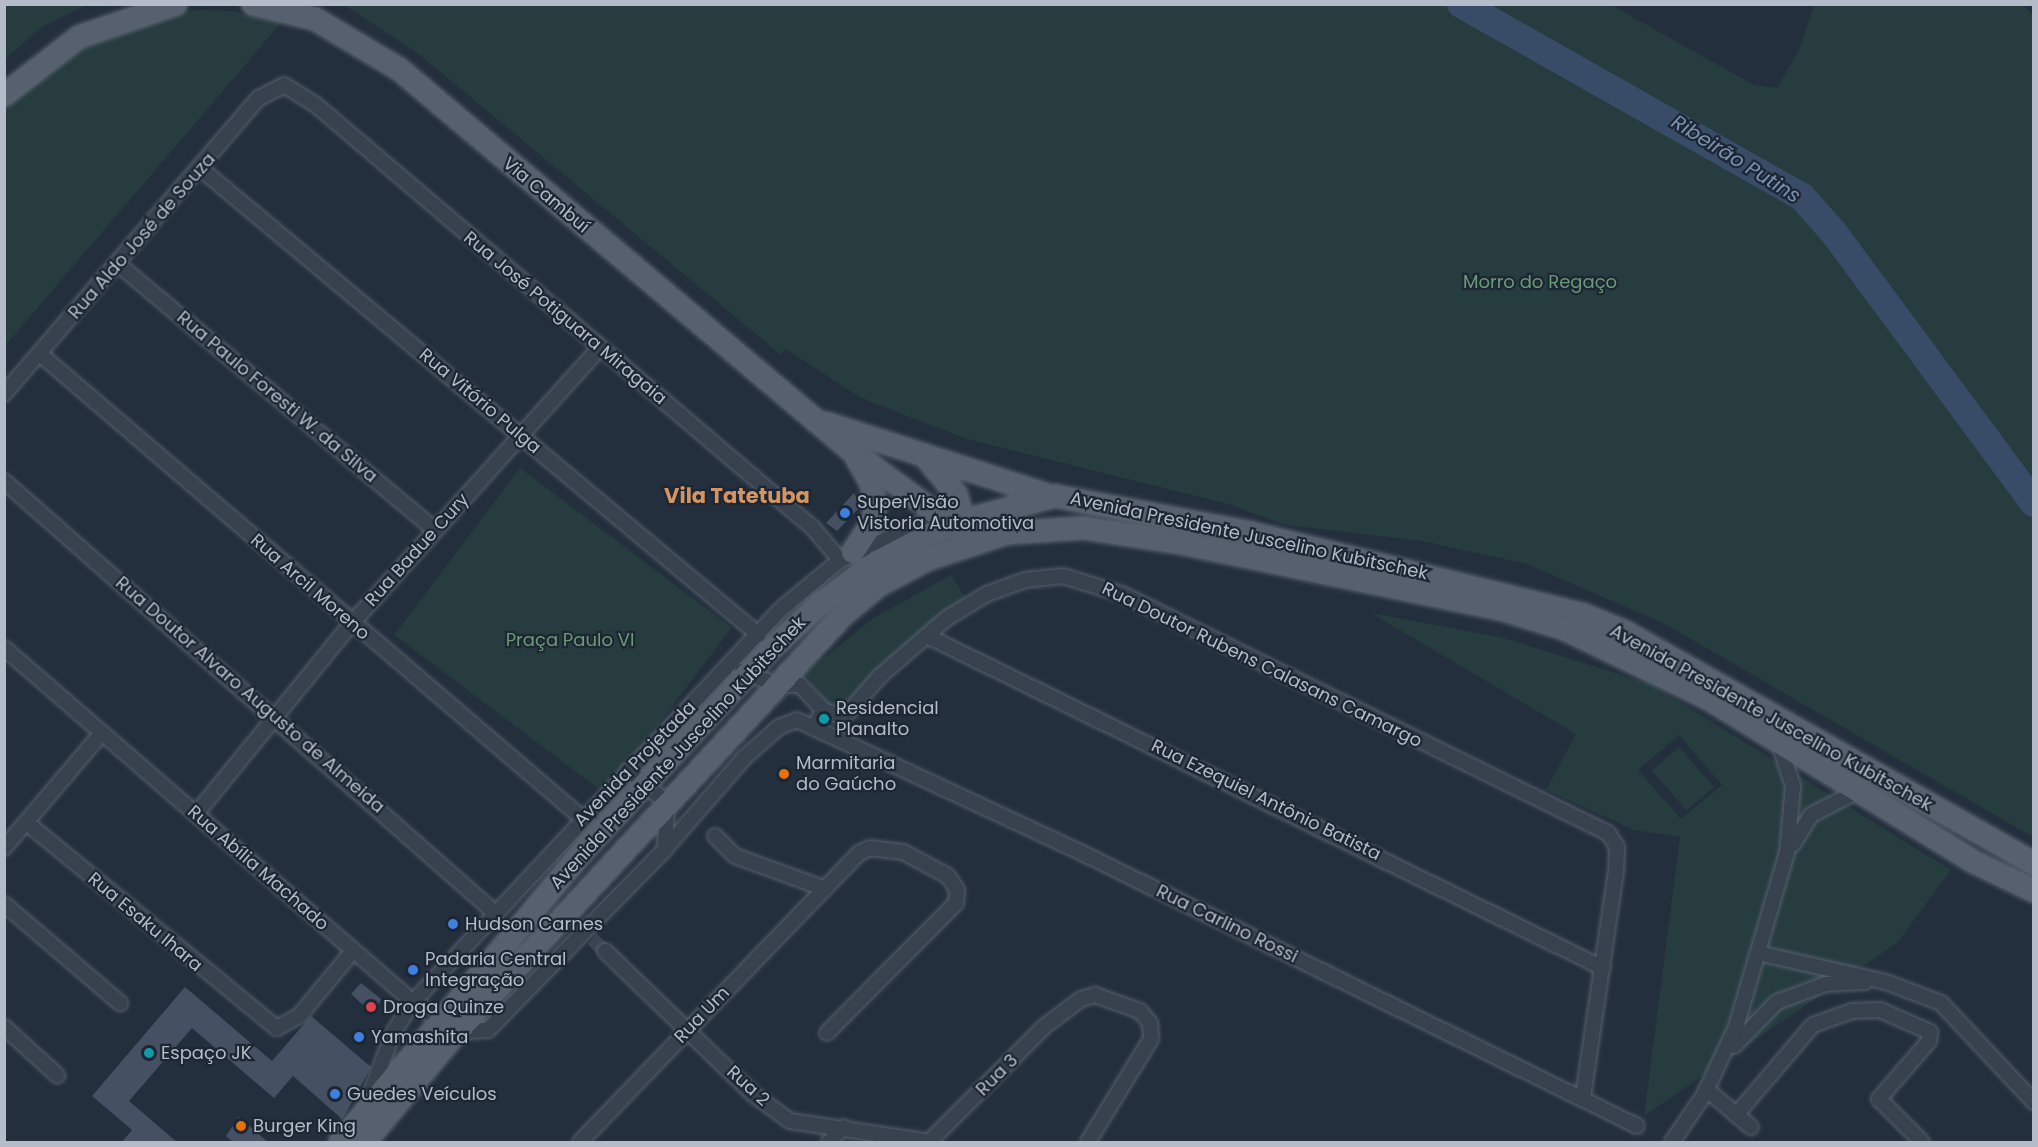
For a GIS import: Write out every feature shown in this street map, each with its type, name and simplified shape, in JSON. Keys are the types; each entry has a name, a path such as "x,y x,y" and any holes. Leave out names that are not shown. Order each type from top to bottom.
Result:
{"main road":[{"path":"4,95 79,37 176,4"},
{"name":"Via Cambuí","path":"253,4 315,20 399,69 821,421 853,452 954,520"},
{"name":"Via Cambuí","path":"821,421 921,452 947,479 954,520"},
{"path":"846,556 873,521 875,504 871,483 853,452"},
{"path":"921,452 1013,487 1055,496"},
{"name":"Avenida Presidente Juscelino Kubitschek","path":"365,1143 449,1026 636,776 739,670 850,580 954,520 995,508 1055,496 1262,536 1584,615 1633,637 2034,863"},
{"path":"946,551 954,520 989,536"},
{"name":"Avenida Presidente Juscelino Kubitschek","path":"340,1143 449,1026 667,803 862,597 946,551 989,536 1083,528 1270,560 1501,609 1636,660 1777,739 1974,862 2034,891"}],"street":[{"name":"Rua Aldo José de Souza","path":"4,394 259,98 284,85"},
{"name":"Rua José Potiguara Miragaia","path":"284,85 316,105 846,556"},
{"name":"Rua Vitório Pulga","path":"200,168 759,635"},
{"name":"Rua Paulo Foresti W. da Silva","path":"118,264 435,530"},
{"name":"Rua Badue Cury","path":"196,814 279,718 352,623 519,434 600,348"},
{"name":"Rua Arcil Moreno","path":"40,354 582,818"},
{"name":"Rua Doutor Alvaro Augusto de Almeida","path":"4,481 279,718 494,912"},
{"path":"814,728 823,710 800,686 777,685 739,670 759,635 780,610 846,556 954,520"},
{"name":"Rua Doutor Rubens Calasans Camargo","path":"823,710 840,716 849,712 879,677 969,603 1011,585 1044,577 1082,580 1122,594 1608,833 1617,855 1603,968"},
{"name":"Rua Ezequiel Antônio Batista","path":"927,636 1603,968"},
{"name":"Rua Abília Machado","path":"4,648 413,1002 449,1026"},
{"name":"Rua Carlino Rossi","path":"449,1026 488,1030 588,936 665,849 779,727 797,720 1583,1097 1636,1126"},
{"path":"7,841 27,823 101,734"},
{"path":"1672,1143 1715,1073 1736,1028 1787,853 1793,786 1777,739"},
{"path":"636,776 667,803 665,849"},
{"name":"Avenida Projetada","path":"360,1120 393,1033 413,1002 582,818 636,776"},
{"path":"1787,853 1811,815 1860,790"},
{"name":"Rua Esaku Ihara","path":"27,823 263,1020 277,1028 288,1025 353,951"},
{"path":"715,836 735,856 824,888"},
{"name":"Rua Um","path":"580,1143 824,888 870,848 903,852 936,868 954,883 956,903 827,1033"},
{"path":"4,904 120,1003"},
{"name":"Rua 2","path":"605,951 689,1029 753,1094 790,1121 843,1127 929,1142"},
{"path":"1758,953 1886,982 1941,1003 2034,1102"},
{"path":"1583,1097 1603,968"},
{"path":"1715,1073 1751,1022 1777,1002 1826,984 1886,982"},
{"name":"Rua 3","path":"929,1142 1066,1010 1088,996 1125,1002 1146,1016 1152,1031 1149,1046 1088,1143"},
{"path":"1737,1115 1813,1024 1852,1011 1880,1010 1918,1023 1931,1035 1879,1099 1922,1143"},
{"path":"4,1027 57,1076"},
{"path":"1706,1089 1751,1127"},
{"path":"829,1143 843,1127"}],"green space":[{"path":"5,4 87,5 42,27 5,59"},
{"name":"Morro do Regaço","path":"344,5 1611,5 1754,85 1777,88 1799,50 1814,5 2024,5 2034,17 2033,837 1665,624 1527,564 1422,541 1286,525 1228,504 967,439 861,398 786,349 781,355 419,54"},
{"path":"187,10 233,11 281,23 5,346 5,102 81,43"},
{"name":"Praça Paulo VI","path":"520,468 732,627 606,794 394,635"},
{"path":"951,575 969,603 849,712 823,710 826,702 805,673 872,619"},
{"path":"1371,613 1500,637 1651,684 1951,870 1897,943 1644,1116 1680,837 1634,830 1546,790 1576,734","holes":["1679,735 1722,785 1681,819 1638,770"]},
{"path":"1679,747 1714,787 1687,811 1652,771"}],"building":[{"name":"SuperVisão Vistoria Automotiva","path":"854,493 861,506 837,531 826,523"},
{"name":"Droga Quinze","path":"361,983 381,999 374,1015 351,994"},
{"name":"Espaço JK","path":"185,987 272,1061 311,1016 371,1067 342,1119 293,1076 274,1098 192,1028 129,1101 178,1143 121,1143 132,1130 92,1096"},
{"name":"Burger King","path":"239,1117 269,1143 234,1143 226,1136"}],"waterway":[{"name":"Ribeirão Putins","path":"1461,4 1802,197 1834,233 2034,503"}],"tunnel":[{"path":"592,939 605,951"}],"place":[{"name":"SuperVisão Vistoria Automotiva","path":"845,513"},
{"name":"Residencial Planalto","path":"824,719"},
{"name":"Marmitaria do Gaúcho","path":"784,774"},
{"name":"Hudson Carnes","path":"453,924"},
{"name":"Padaria Central Integração","path":"413,970"},
{"name":"Droga Quinze","path":"371,1007"},
{"name":"Yamashita","path":"359,1037"},
{"name":"Espaço JK","path":"149,1053"},
{"name":"Guedes Veículos","path":"335,1094"},
{"name":"Burger King","path":"241,1126"}],"district":[{"name":"Vila Tatetuba","path":"737,496"}]}
